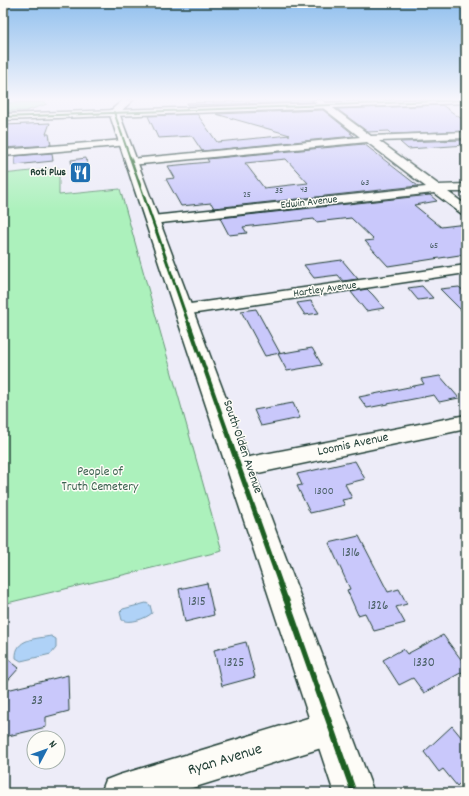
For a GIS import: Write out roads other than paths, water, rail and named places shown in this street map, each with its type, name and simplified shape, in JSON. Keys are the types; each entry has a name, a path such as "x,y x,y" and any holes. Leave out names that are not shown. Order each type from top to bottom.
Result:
{"main road":[{"name":"South Olden Avenue","path":"126,137 128,152 354,793"}],"street":[{"path":"366,137 466,211"},
{"path":"3,153 128,152 413,137"},
{"name":"Edwin Avenue","path":"152,220 436,189 466,188"},
{"name":"Hartley Avenue","path":"183,310 466,269"},
{"name":"Loomis Avenue","path":"239,468 466,422"},
{"name":"Ryan Avenue","path":"119,793 331,728"}],"water":[{"path":"146,603 150,605 152,613 142,619 133,621 122,620 120,612 123,609"},
{"path":"51,636 56,639 56,648 51,654 21,661 16,658 17,651 23,643 33,639"}],"place":[{"name":"Roti Plus","path":"81,173"}],"park label":[{"name":"People of Truth Cemetery","path":"100,480"}]}
